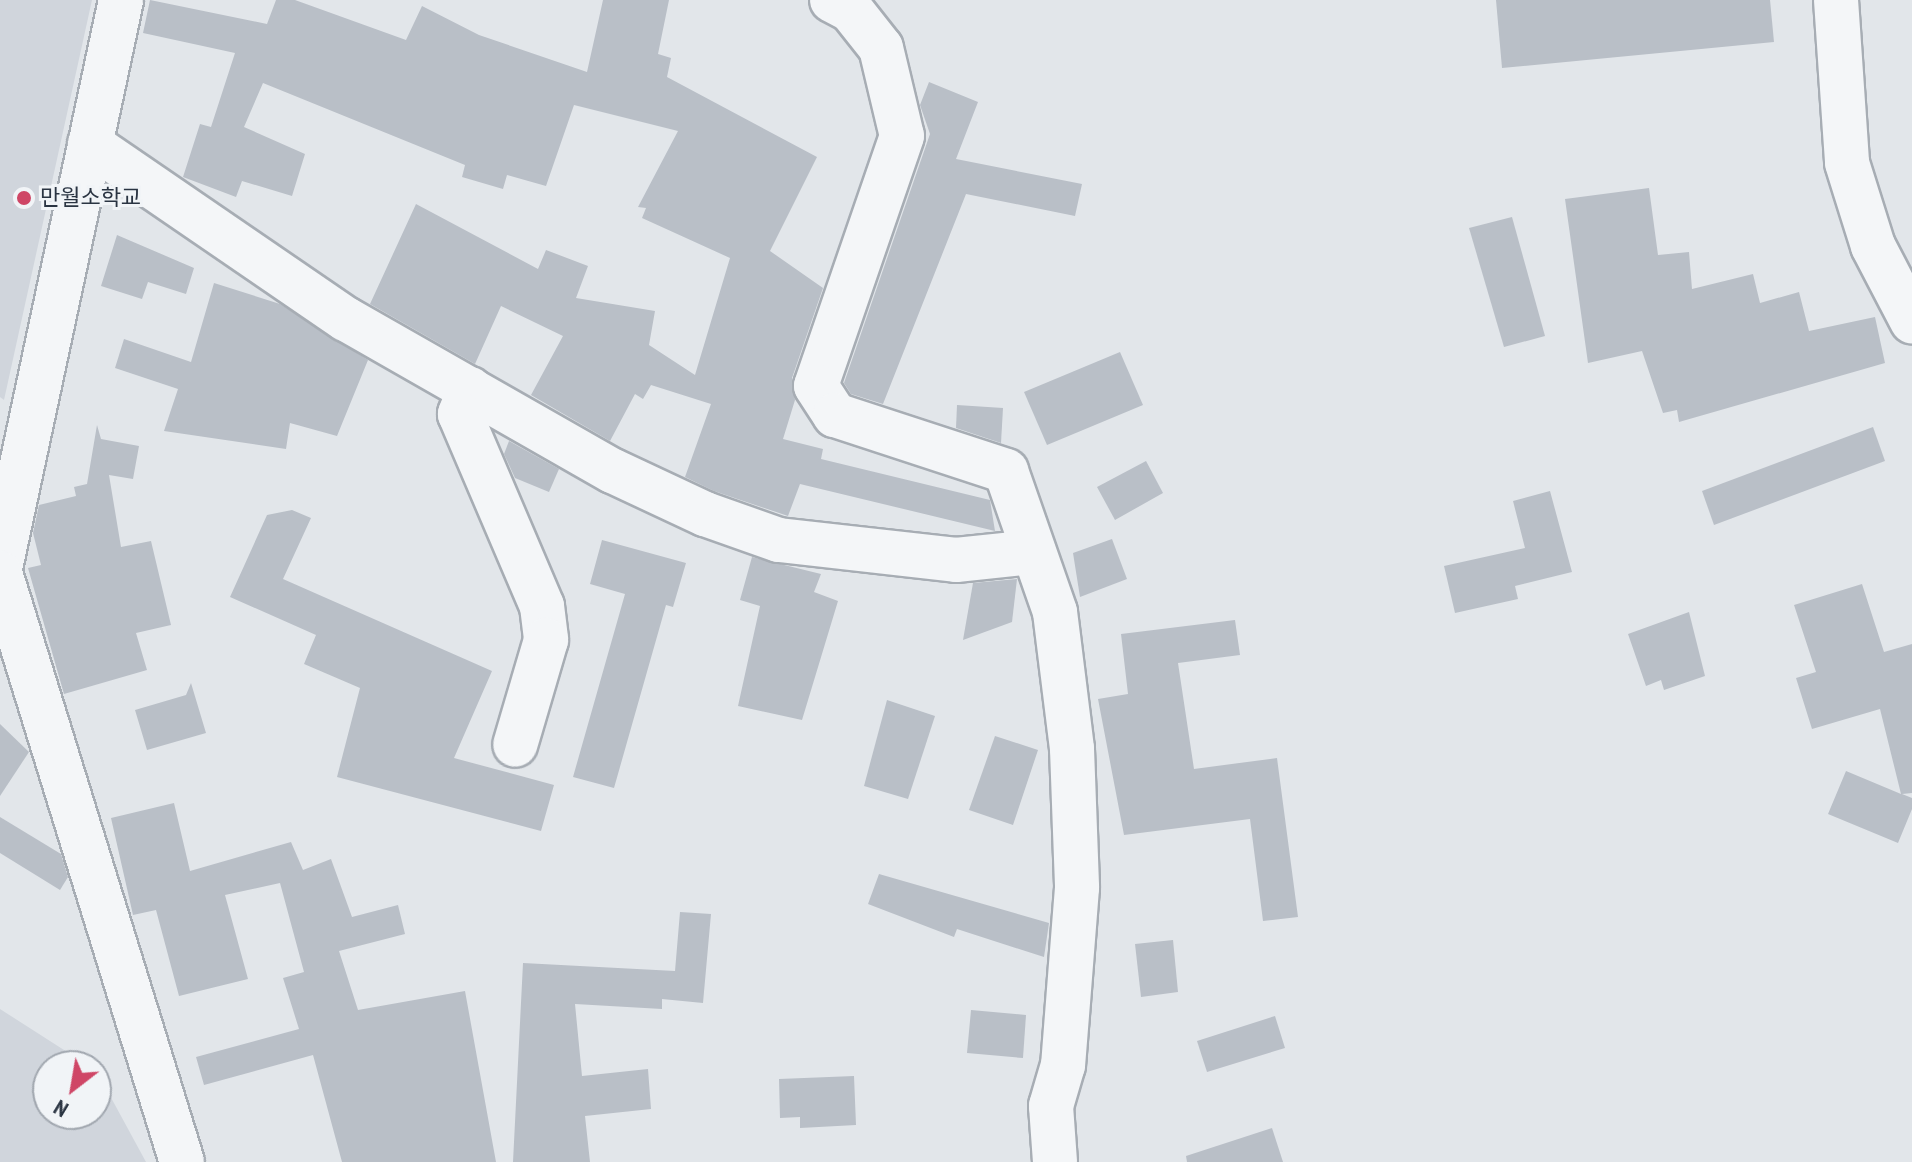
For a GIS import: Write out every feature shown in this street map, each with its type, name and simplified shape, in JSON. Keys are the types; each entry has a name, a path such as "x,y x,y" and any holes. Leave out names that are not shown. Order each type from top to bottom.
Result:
{"street":[{"path":"121,0 0,570 182,1162"},
{"path":"832,0 851,10 881,48 902,136 816,386 835,415 1006,471 1055,612 1073,764 1077,888 1063,1065 1051,1106 1055,1162"},
{"path":"1836,0 1847,163 1873,246 1912,321"},
{"path":"90,144 346,319 613,471 779,540 956,560 1034,552"},
{"path":"470,389 460,414 542,606 546,640 515,745"}],"shaded area":[{"name":"만월소학교","path":"0,0 92,0 4,400 0,397"},
{"path":"0,1009 64,1050 32,1050 32,1130 112,1130 112,1099 146,1162 0,1162"}],"building":[{"path":"150,0 267,24 276,0 295,0 406,40 422,6 479,35 587,72 603,0 669,0 658,54 671,58 667,77 817,157 770,251 823,288 792,378 795,400 783,439 823,449 821,459 990,500 995,531 800,484 788,516 714,491 685,477 711,404 651,385 643,399 635,394 610,441 531,395 563,336 501,306 475,364 370,304 416,204 538,269 546,250 588,266 576,298 655,311 649,345 695,375 730,258 642,218 646,208 638,207 678,131 574,105 546,186 507,175 503,189 462,177 465,165 263,83 244,127 305,154 292,196 242,181 236,197 183,177 200,124 211,127 235,53 143,33"},
{"path":"1496,0 1770,0 1774,42 1502,68"},
{"path":"929,82 978,102 956,159 1082,184 1075,216 966,194 883,404 851,394 844,383 930,134 920,105"},
{"path":"1649,188 1658,255 1689,252 1692,289 1753,274 1760,303 1799,292 1809,331 1875,317 1885,363 1679,422 1677,410 1663,413 1642,351 1588,363 1565,199"},
{"path":"1512,217 1545,336 1504,347 1469,228"},
{"path":"117,235 194,268 186,294 148,282 142,299 101,286"},
{"path":"214,283 280,304 368,360 337,436 290,423 286,449 164,431 178,389 115,368 124,339 191,362"},
{"path":"1120,352 1143,405 1047,445 1024,392"},
{"path":"957,405 1003,408 1001,443 956,428"},
{"path":"97,425 101,439 139,446 133,479 109,475 121,547 151,541 171,625 136,633 147,670 64,694 28,568 41,565 33,533 39,505 76,496 74,487 87,484"},
{"path":"1873,427 1885,461 1714,525 1702,491"},
{"path":"509,441 559,469 549,492 515,478 504,454"},
{"path":"1146,461 1163,493 1115,520 1097,487"},
{"path":"1550,491 1572,572 1515,586 1518,599 1455,613 1444,566 1525,548 1513,501"},
{"path":"292,510 311,518 283,579 492,671 454,758 554,785 541,831 337,777 360,688 304,664 316,635 230,597 267,515"},
{"path":"1112,539 1127,579 1080,597 1073,553"},
{"path":"602,540 686,563 673,607 666,605 614,788 573,777 625,594 590,584"},
{"path":"752,557 821,574 814,592 838,601 802,720 738,706 760,606 740,600"},
{"path":"1017,579 1012,622 963,640 973,583"},
{"path":"1862,584 1884,652 1912,644 1912,793 1902,794 1912,798 1912,809 1898,843 1828,814 1846,771 1901,794 1880,709 1812,729 1796,678 1816,672 1794,605"},
{"path":"1689,612 1705,676 1664,690 1661,680 1646,686 1628,634"},
{"path":"1235,620 1240,655 1178,663 1194,769 1277,758 1298,917 1263,921 1250,819 1124,835 1098,699 1128,694 1121,634"},
{"path":"191,683 206,733 147,750 135,710 186,695"},
{"path":"887,700 935,716 908,799 864,786"},
{"path":"0,724 29,752 0,796"},
{"path":"995,736 1038,750 1013,825 969,810"},
{"path":"174,803 190,871 291,842 303,870 331,859 352,917 398,905 405,934 339,951 358,1010 465,991 496,1162 342,1162 313,1055 204,1085 196,1057 299,1029 283,978 304,972 280,883 225,895 248,979 179,996 156,910 133,915 111,818"},
{"path":"0,817 61,854 68,877 60,890 0,853"},
{"path":"879,874 1049,923 1044,957 957,929 954,937 868,904"},
{"path":"680,912 711,914 703,1003 662,999 662,1009 575,1004 582,1076 648,1069 651,1109 585,1116 590,1162 513,1162 523,963 675,971"},
{"path":"1173,940 1178,992 1141,997 1135,944"},
{"path":"971,1010 1026,1015 1023,1058 967,1053"},
{"path":"1275,1016 1285,1048 1207,1072 1197,1041"},
{"path":"854,1076 856,1125 800,1128 800,1117 780,1118 779,1079"},
{"path":"1272,1128 1283,1162 1187,1162 1186,1156"}],"place":[{"name":"만월소학교","path":"24,198"}]}
